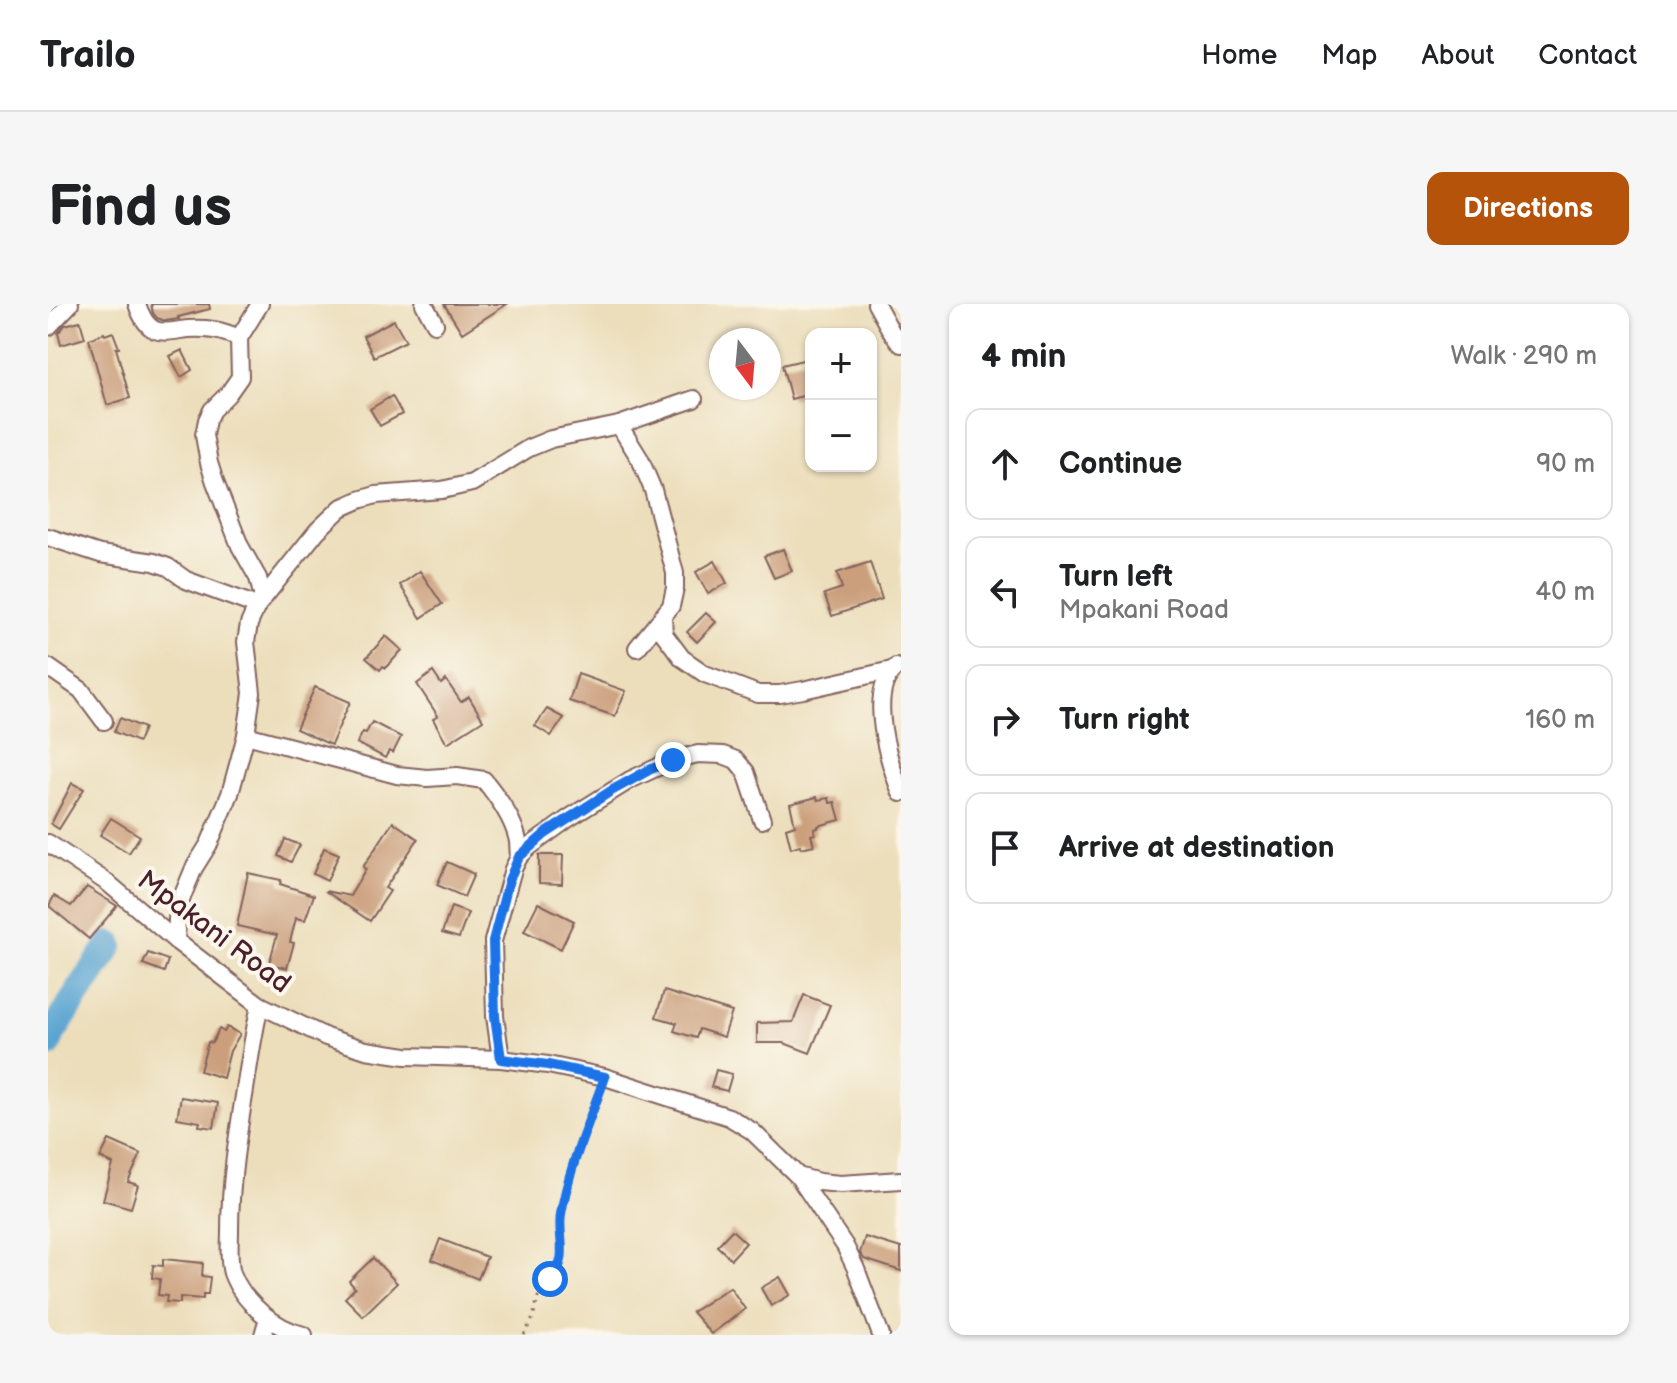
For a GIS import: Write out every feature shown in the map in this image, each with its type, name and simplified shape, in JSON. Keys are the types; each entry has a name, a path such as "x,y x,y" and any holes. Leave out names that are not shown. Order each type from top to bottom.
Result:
{"street":[{"path":"48,327 70,304"},
{"path":"137,304 152,329 165,332 222,330 239,338"},
{"path":"260,304 239,338 240,377 212,410 204,435 215,482 240,546 258,578 260,602"},
{"path":"424,304 435,324"},
{"path":"876,304 901,344"},
{"path":"176,941 182,897 230,794 246,735 252,693 246,642 249,624 260,602 317,531 341,508 359,500 376,495 442,490 472,483 529,448 551,439 619,425 694,399"},
{"path":"619,425 640,459 653,490 675,573 671,606 637,648"},
{"path":"48,537 100,554 154,562 168,567 186,580 260,602"},
{"path":"663,618 664,634 682,658 705,674 758,694 803,690 897,667"},
{"path":"48,667 81,690 104,721"},
{"path":"897,667 885,686 880,710 888,754 901,793"},
{"path":"246,735 397,775 427,778 457,776 484,780 508,815 517,837 519,857"},
{"path":"501,1059 495,1007 493,941 509,880 519,857 545,834 630,780 673,760 698,754 723,755 736,760 746,772 762,820"},
{"name":"Mpakani Road","path":"48,843 108,883 176,941 260,1005 326,1037 366,1050 406,1056 501,1059 548,1065 605,1077 729,1117 752,1131 798,1176 845,1246 881,1335"},
{"path":"260,1005 253,1033 231,1190 231,1270 250,1301 268,1318 304,1335"},
{"path":"798,1176 841,1184 901,1180"},
{"path":"263,1335 268,1318"}],"path":[{"path":"524,1335 533,1318 538,1297 556,1273 562,1258 560,1219 567,1185 605,1077"}],"building":[{"path":"151,304 209,304 210,309 165,321 157,318"},
{"path":"444,304 507,304 462,333"},
{"path":"394,320 406,341 374,357 363,336"},
{"path":"80,321 85,338 61,345 58,333 65,325"},
{"path":"113,332 130,398 107,405 89,339"},
{"path":"182,350 192,370 181,377 170,356"},
{"path":"805,359 805,396 791,399 782,365"},
{"path":"392,396 402,414 380,426 370,409"},
{"path":"783,549 792,571 774,578 764,556"},
{"path":"715,561 727,583 708,594 696,572"},
{"path":"870,562 882,599 832,616 824,594 842,588 837,573"},
{"path":"420,571 442,604 421,618 400,585"},
{"path":"706,613 716,622 697,642 687,632"},
{"path":"386,636 402,650 386,668 383,666 380,670 366,658"},
{"path":"433,672 441,684 446,680 461,702 469,697 483,720 447,743 433,719 438,716 417,684"},
{"path":"578,674 626,691 615,716 569,701"},
{"path":"315,687 350,702 331,745 296,729"},
{"path":"547,709 564,718 551,736 535,726"},
{"path":"120,718 144,728 138,742 114,732"},
{"path":"372,722 401,737 393,753 389,751 385,758 357,743"},
{"path":"72,783 84,789 59,829 51,824"},
{"path":"817,797 818,800 829,798 830,803 835,802 840,820 814,829 815,834 811,835 814,845 791,848 786,828 795,825 790,804"},
{"path":"111,818 140,836 129,853 100,835"},
{"path":"393,822 418,839 385,888 390,891 370,921 325,891 350,896 366,869 363,867"},
{"path":"285,839 300,845 291,862 278,856"},
{"path":"324,848 339,854 327,881 313,874"},
{"path":"539,855 563,855 562,884 539,883"},
{"path":"447,862 474,874 464,897 437,885"},
{"path":"248,873 281,880 280,884 314,895 305,920 296,918 290,942 294,943 287,968 269,964 277,935 237,926"},
{"path":"87,887 117,906 89,939 49,906 54,896 71,906"},
{"path":"538,903 574,921 561,949 524,931"},
{"path":"451,907 468,913 459,938 442,933"},
{"path":"148,953 168,960 164,972 143,964"},
{"path":"664,991 732,1012 724,1037 699,1029 696,1038 674,1031 677,1023 656,1017"},
{"path":"804,995 830,1005 810,1053 784,1043 757,1043 757,1023 793,1022"},
{"path":"227,1027 240,1034 230,1051 223,1078 200,1071 208,1042 212,1043 219,1029 224,1032"},
{"path":"716,1070 732,1074 727,1091 711,1087"},
{"path":"181,1097 218,1103 214,1128 177,1118"},
{"path":"109,1140 141,1154 128,1182 138,1185 131,1208 103,1200 113,1164 100,1158"},
{"path":"732,1230 746,1243 731,1259 717,1246"},
{"path":"865,1237 901,1248 901,1271 864,1259 860,1253"},
{"path":"440,1239 487,1257 478,1279 432,1260"},
{"path":"373,1258 397,1283 363,1316 345,1298 355,1288 349,1281"},
{"path":"163,1259 203,1263 202,1276 210,1277 208,1294 203,1294 203,1299 180,1297 180,1303 166,1302 167,1296 158,1295 160,1279 152,1278 153,1265 163,1266"},
{"path":"780,1277 790,1295 771,1306 761,1288"},
{"path":"730,1287 745,1309 711,1334 692,1312"}],"waterway":[{"path":"48,1044 52,1033 110,945"}],"route":[{"path":"550,1279 562,1258 560,1219 567,1185 605,1077 501,1059 495,1016 493,941 509,880 519,857 545,834 611,791 673,760"}]}
